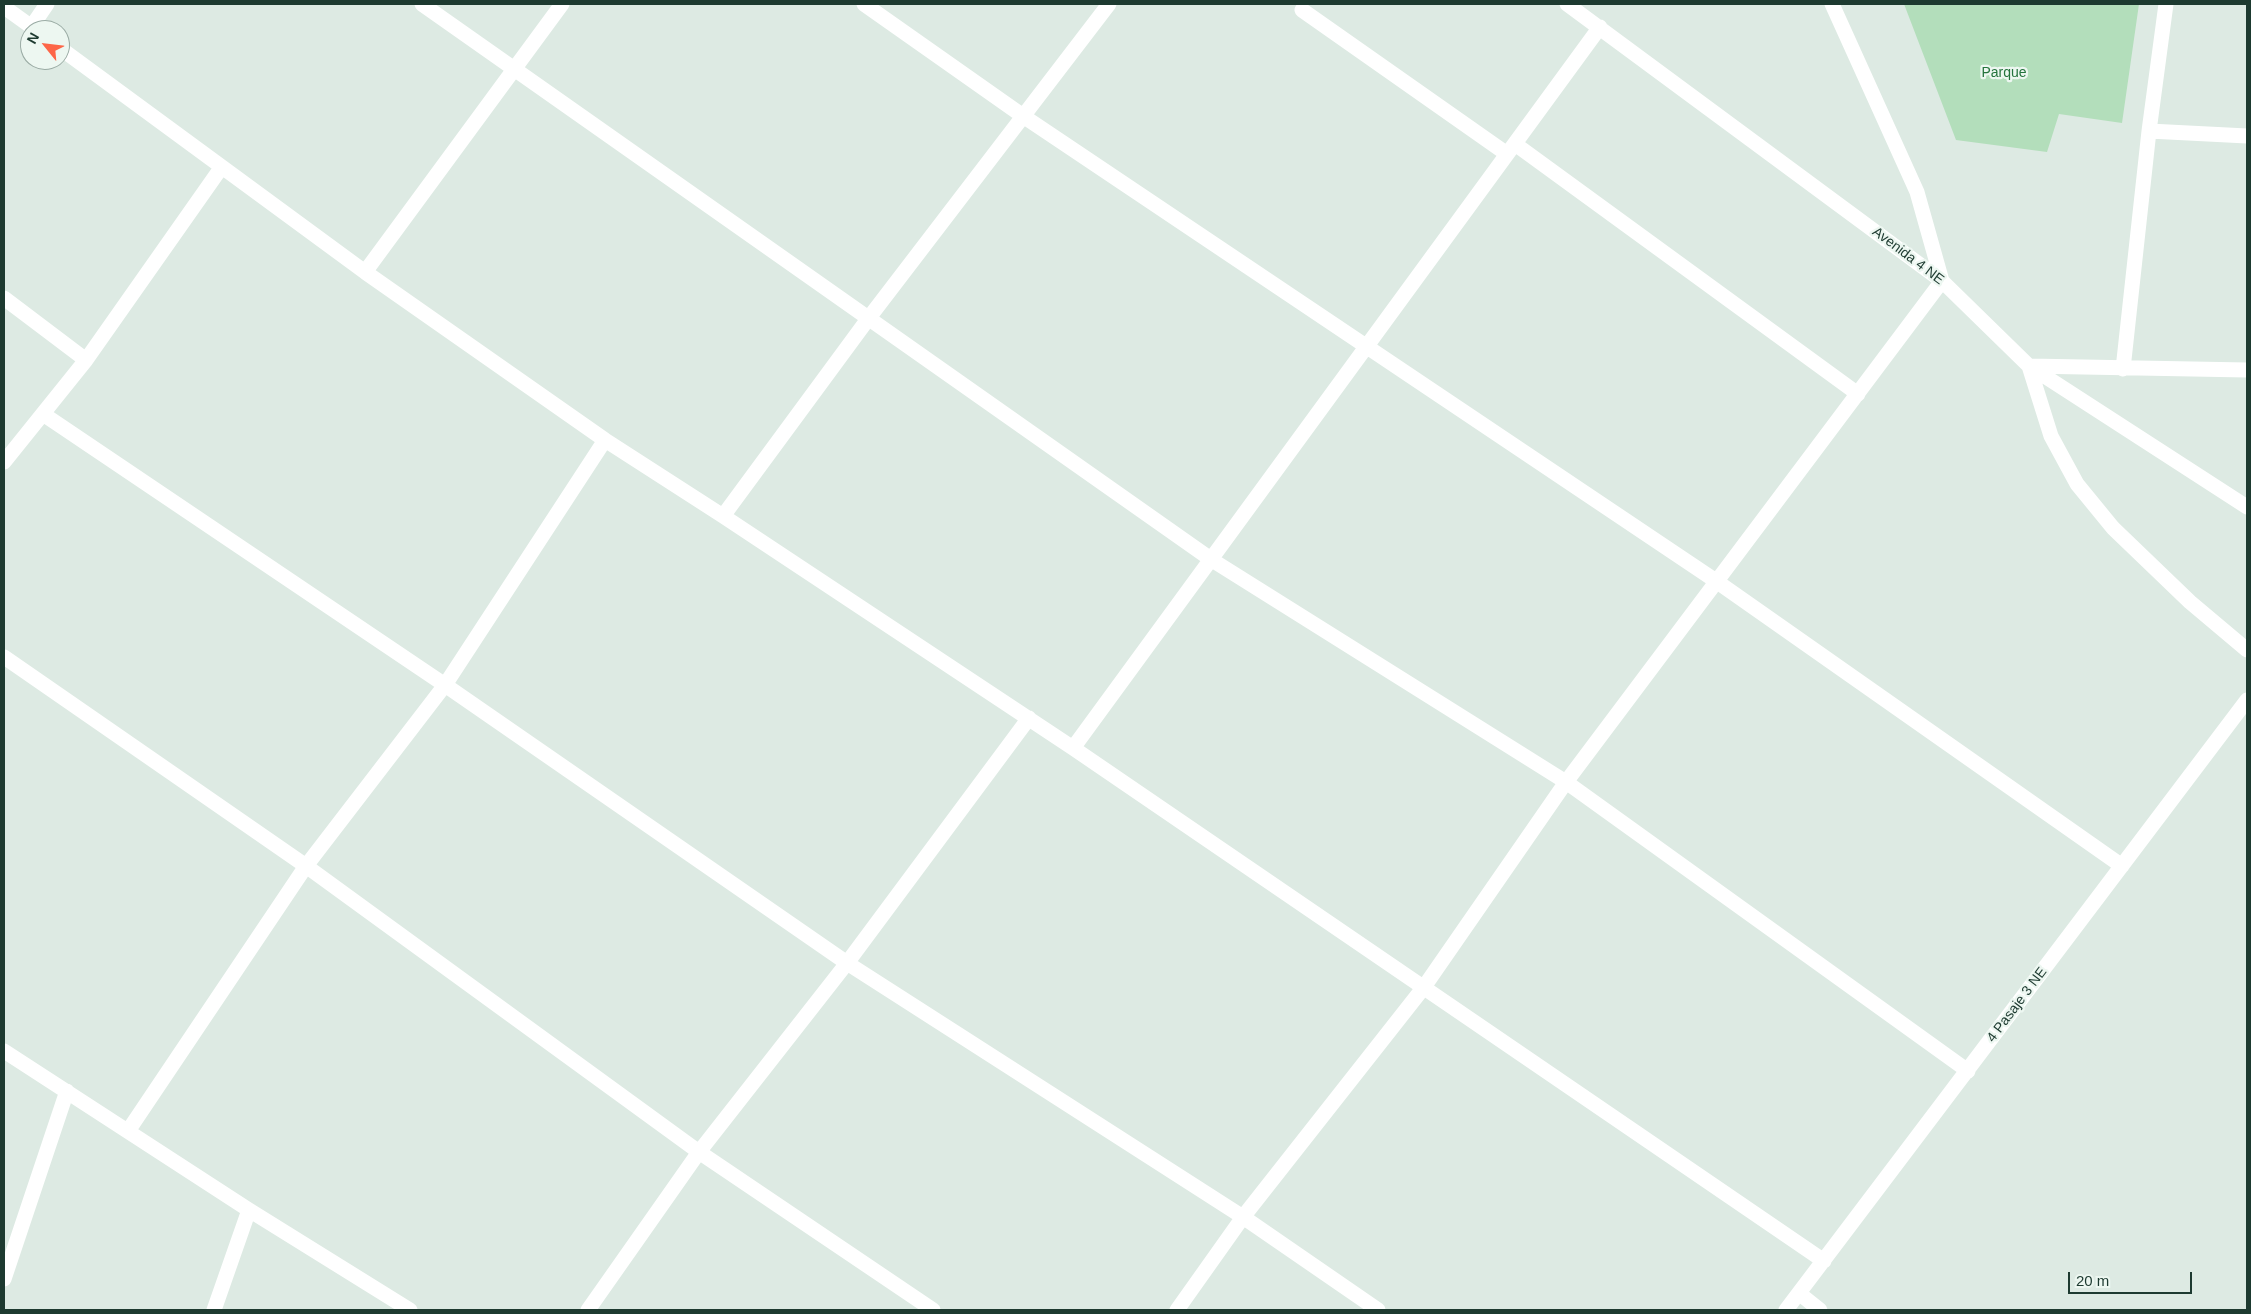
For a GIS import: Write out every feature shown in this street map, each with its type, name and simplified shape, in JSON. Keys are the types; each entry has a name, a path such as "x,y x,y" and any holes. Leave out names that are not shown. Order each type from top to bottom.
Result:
{"street":[{"path":"39,20 48,4"},
{"path":"422,4 868,320 1212,560 1566,782 1968,1071"},
{"path":"364,272 562,4"},
{"path":"864,4 1023,116 1716,581 2122,866"},
{"path":"724,516 868,320 1109,4"},
{"name":"Avenida 4 NE","path":"1567,4 1942,281 2029,366 2247,507"},
{"path":"1177,1310 1243,1217 1424,987 1566,782 1942,281 1916,192 1832,4"},
{"path":"2122,369 2149,131 2166,4"},
{"path":"4,7 23,20"},
{"path":"1302,10 1511,149 1858,394"},
{"path":"1073,748 1600,27"},
{"path":"70,55 364,272 605,440 724,516 1029,718 1824,1262"},
{"path":"2149,131 2247,136"},
{"path":"4,462 86,360 221,168"},
{"path":"4,298 86,360"},
{"path":"2247,370 2029,366 2051,436 2077,484 2113,528 2190,602 2247,650"},
{"path":"43,414 445,685 847,963 1243,1217 1378,1310"},
{"path":"128,1131 306,866 445,685 605,440"},
{"path":"4,657 306,866 700,1152 934,1310"},
{"name":"4 Pasaje 3 NE","path":"1786,1310 1800,1294 2247,700"},
{"path":"588,1310 700,1152 847,963 1029,718"},
{"path":"4,1051 249,1210 410,1310"},
{"path":"4,1277 67,1091"},
{"path":"214,1310 249,1210"},
{"path":"1800,1294 1820,1310"}],"green space":[{"name":"Parque","path":"1904,4 2139,4 2122,123 2059,114 2047,152 1956,140"}]}
